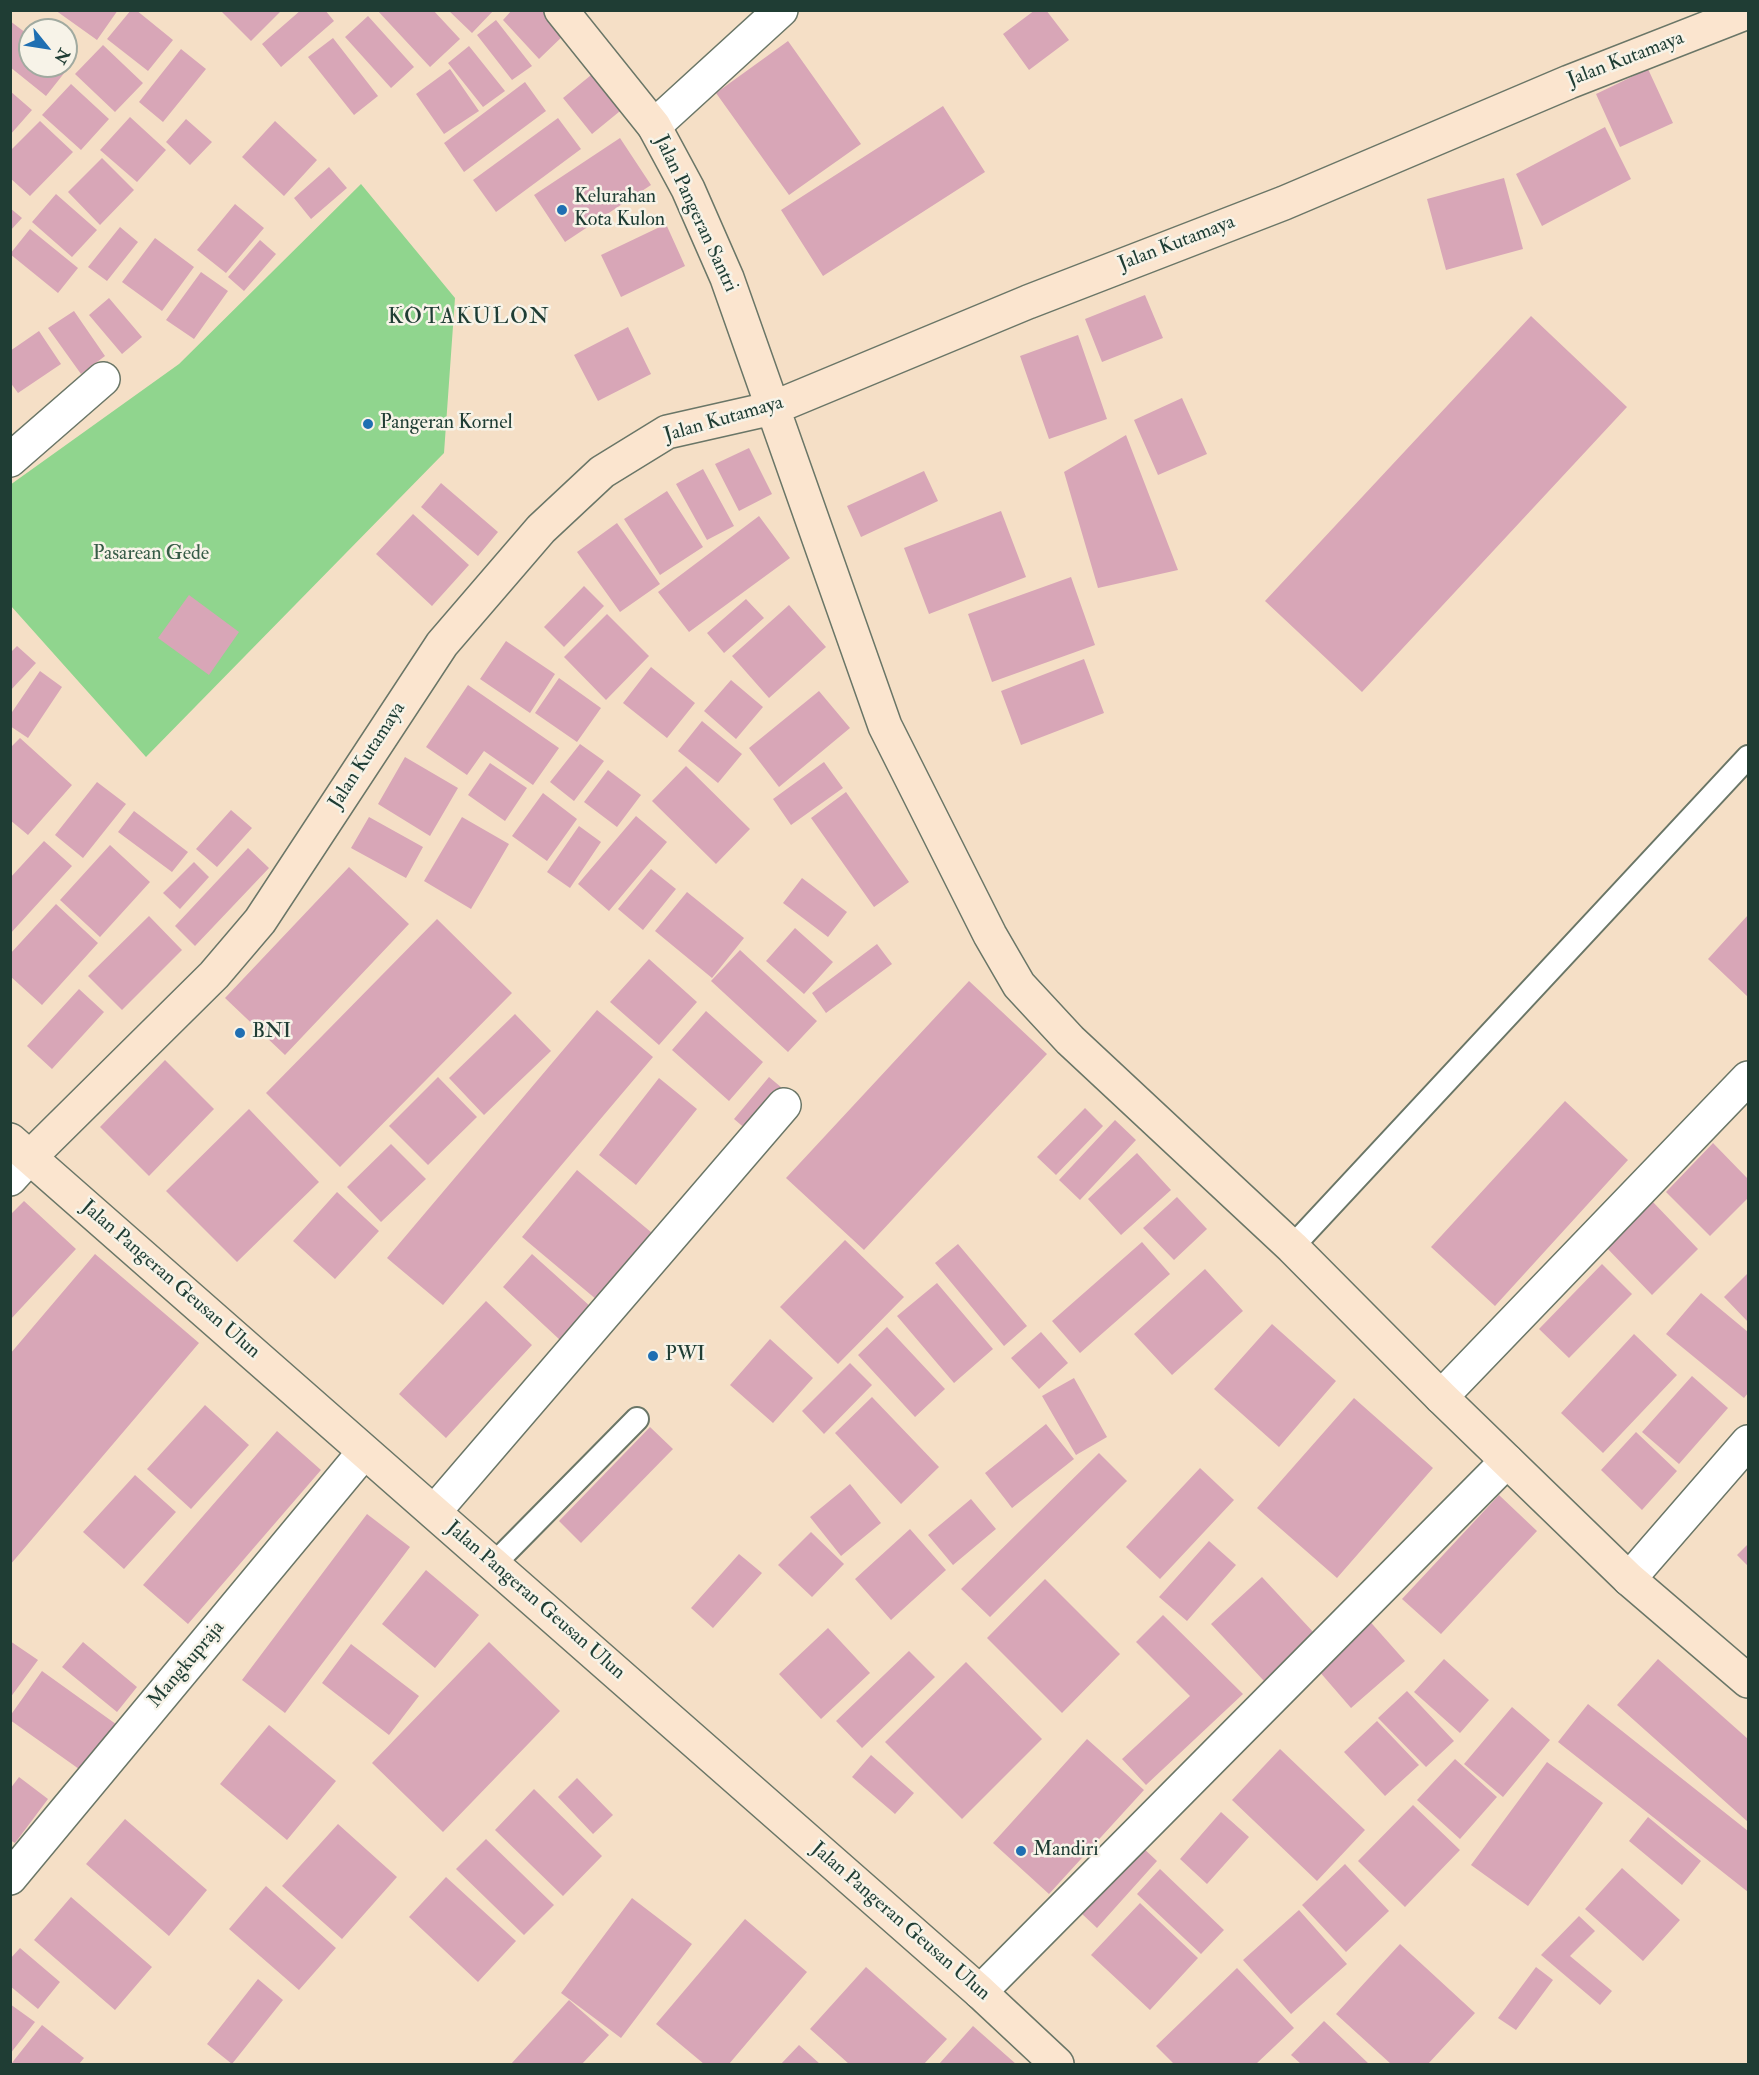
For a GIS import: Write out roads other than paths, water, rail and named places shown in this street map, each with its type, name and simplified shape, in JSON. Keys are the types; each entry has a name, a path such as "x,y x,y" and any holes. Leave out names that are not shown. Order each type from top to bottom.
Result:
{"main road":[{"name":"Jalan Pangeran Santri","path":"561,10 654,126 688,189 727,278 885,726 990,935 1019,985 1070,1040 1292,1247 1441,1397 1629,1579 1749,1681"},
{"name":"Jalan Kutamaya","path":"17,1159 214,975 260,921 442,644 541,529 602,472 667,432 773,408 1028,302 1284,203 1569,82 1749,12"},
{"name":"Jalan Pangeran Geusan Ulun","path":"17,1159 434,1512 980,1992 1057,2064"}],"street":[{"path":"654,126 781,10"},
{"path":"10,460 103,379"},
{"path":"1441,1397 1749,1078"},
{"path":"434,1512 784,1105"},
{"path":"1629,1579 1749,1442"},
{"name":"Mangkupraja","path":"10,1878 364,1452"},
{"path":"980,1992 1507,1461"}],"lane":[{"path":"1292,1247 1749,757"},
{"path":"493,1565 638,1419"}],"place":[{"name":"Kelurahan Kota Kulon","path":"562,210"},
{"name":"Pangeran Kornel","path":"368,424"},
{"name":"BNI","path":"240,1033"},
{"name":"PWI","path":"653,1356"},
{"name":"Mandiri","path":"1021,1851"}],"district":[{"name":"KOTAKULON","path":"469,318"}],"park label":[{"name":"Pasarean Gede","path":"151,555"}]}
